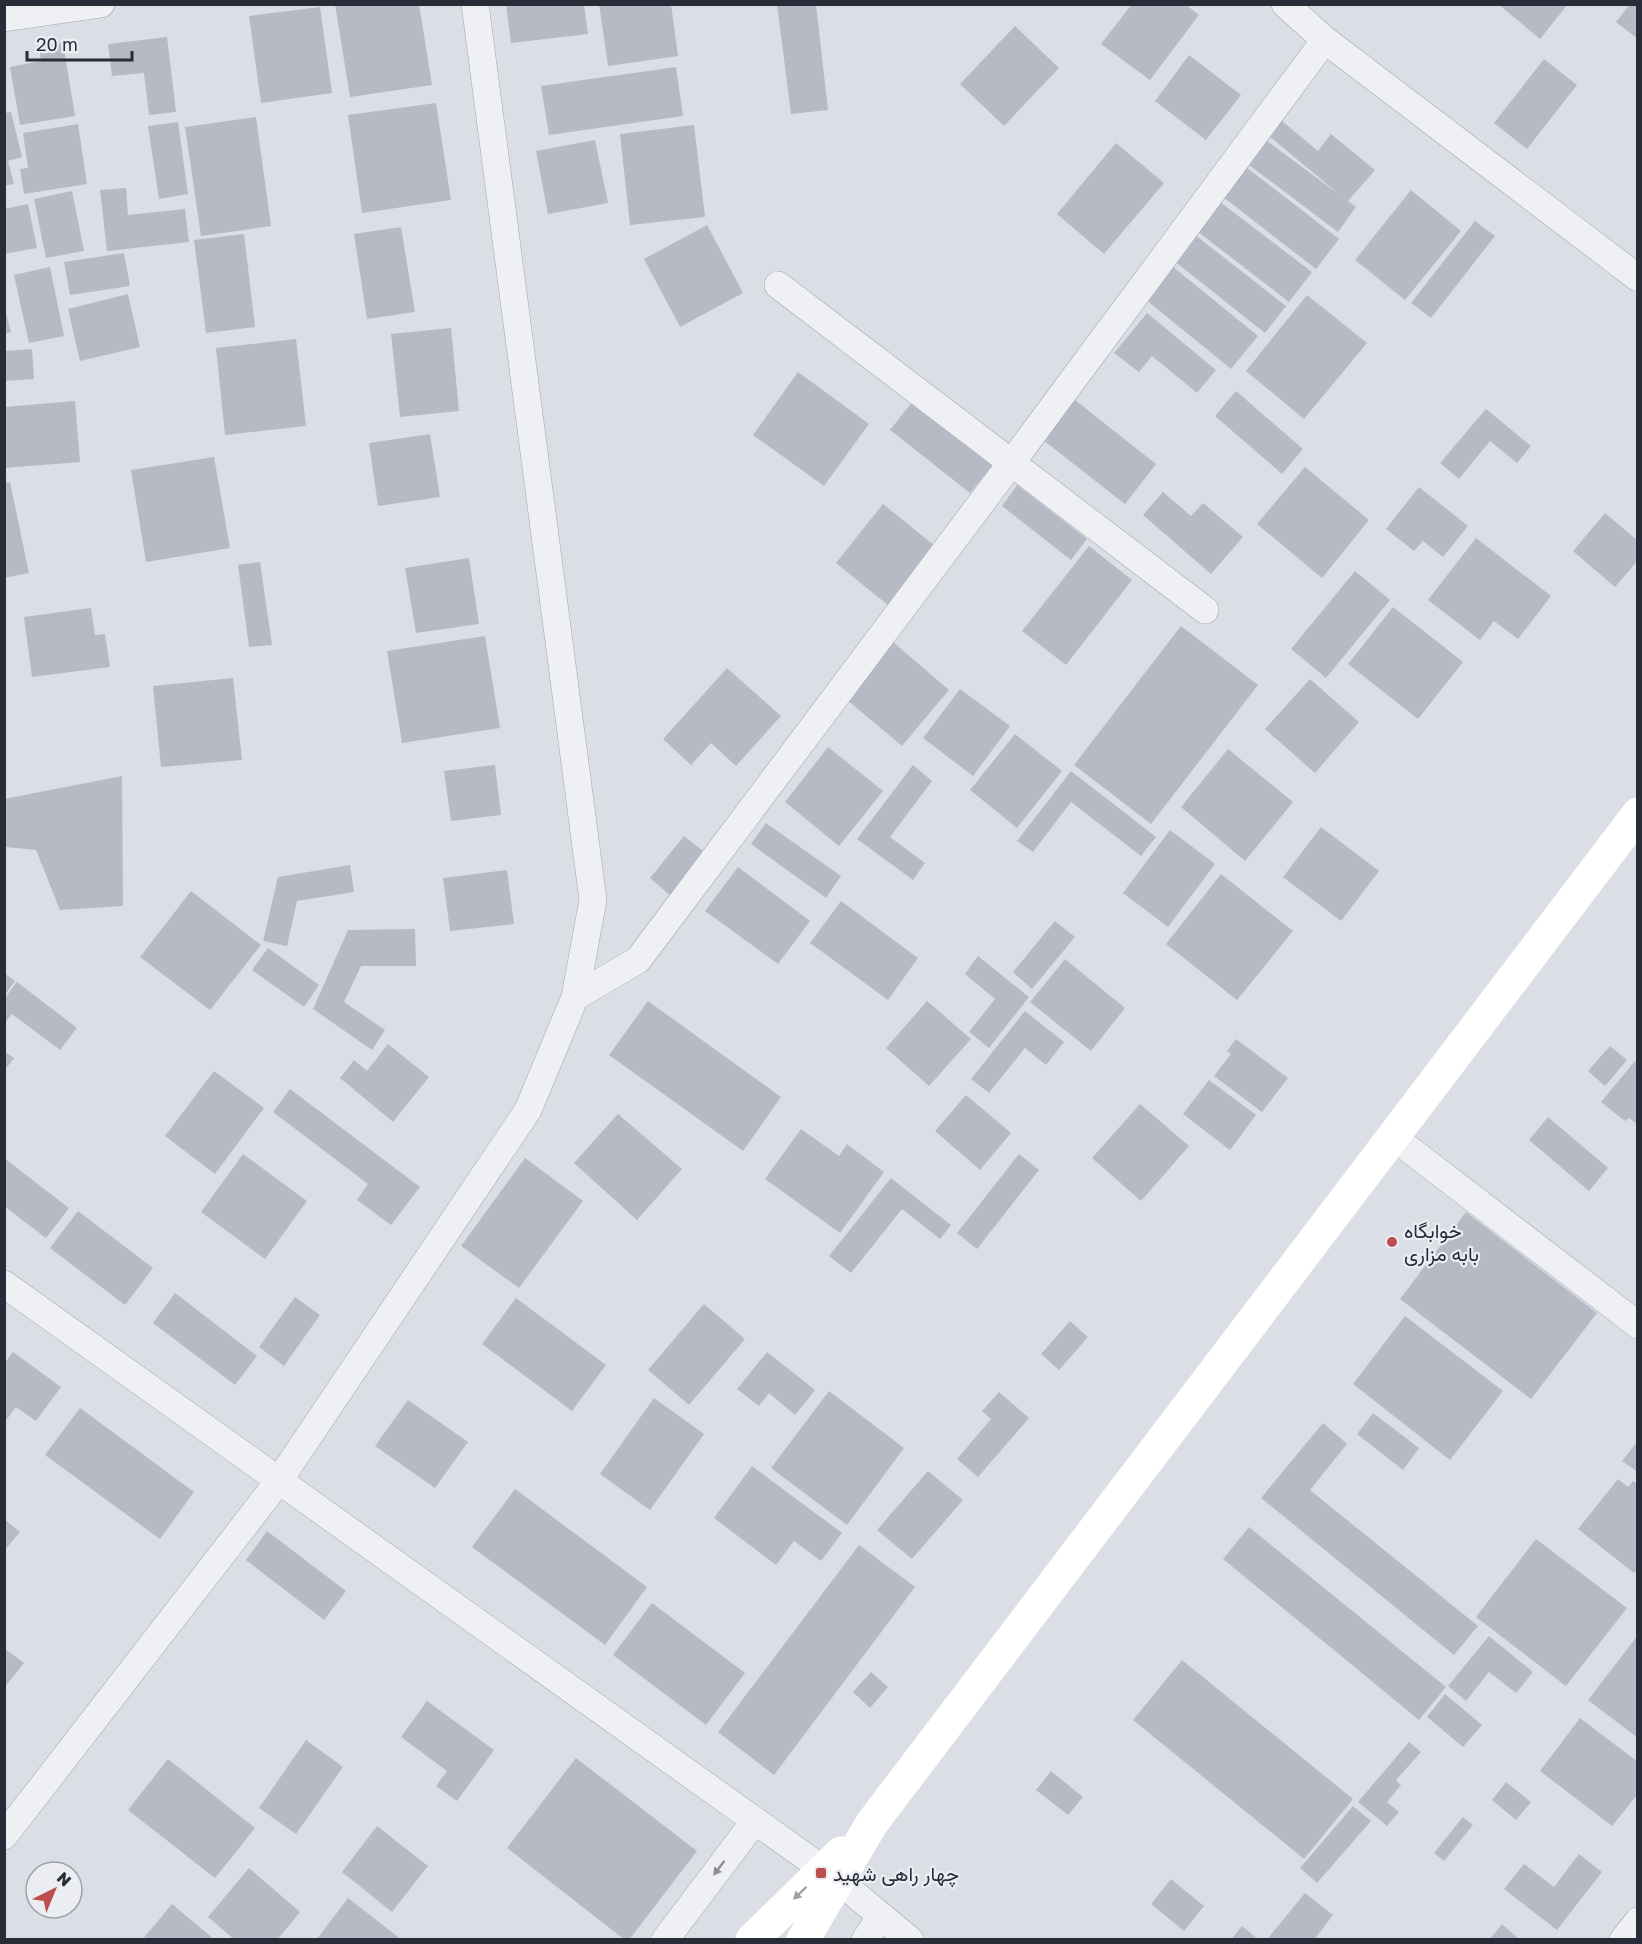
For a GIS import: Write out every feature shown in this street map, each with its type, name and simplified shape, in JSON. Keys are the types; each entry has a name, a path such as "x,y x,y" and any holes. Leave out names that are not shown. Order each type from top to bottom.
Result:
{"main road":[{"path":"752,1940 831,1875 872,1823 1638,814"},
{"path":"803,1940 831,1875"}],"street":[{"path":"4,18 101,4"},
{"path":"4,1836 278,1482 528,1110 575,997 593,900 475,4"},
{"path":"1285,4 1325,40 1638,278"},
{"path":"575,997 638,960 1325,40"},
{"path":"778,285 1205,610"},
{"path":"1392,1136 1638,1325"},
{"path":"4,1284 831,1875 910,1940"},
{"path":"665,1940 754,1822"},
{"path":"865,1940 881,1917"},
{"path":"1623,1940 1638,1921"}],"building":[{"path":"335,4 419,4 432,85 350,97"},
{"path":"506,4 584,4 588,34 511,43"},
{"path":"599,4 671,4 678,56 608,66"},
{"path":"777,4 816,4 828,110 791,114"},
{"path":"1132,4 1185,4 1199,15 1150,80 1101,44"},
{"path":"1498,4 1568,4 1540,39"},
{"path":"1630,4 1638,4 1638,39 1616,22"},
{"path":"320,7 332,93 261,103 249,16"},
{"path":"1015,26 1059,68 1004,126 960,84"},
{"path":"167,37 176,112 149,115 144,73 112,76 108,44"},
{"path":"63,43 75,116 20,125 10,67 41,61 39,47"},
{"path":"1189,55 1241,95 1206,140 1155,101"},
{"path":"1544,59 1577,85 1527,149 1494,123"},
{"path":"676,67 683,116 549,135 541,86"},
{"path":"436,103 451,200 362,213 348,115"},
{"path":"11,112 22,157 8,161 14,184 4,186 4,113"},
{"path":"256,117 271,226 201,236 185,127"},
{"path":"1282,121 1318,151 1331,134 1375,170 1348,201 1356,207 1338,232 1245,162 1263,138 1340,195 1269,136"},
{"path":"178,122 188,194 159,199 148,126"},
{"path":"78,124 87,184 24,194 20,169 28,168 23,133"},
{"path":"694,125 705,217 630,225 620,134"},
{"path":"595,140 608,203 548,214 536,151"},
{"path":"1116,143 1164,183 1104,254 1057,214"},
{"path":"1246,167 1339,239 1316,269 1223,197"},
{"path":"126,188 128,215 185,209 189,242 107,251 100,190"},
{"path":"1411,190 1461,231 1405,300 1355,260"},
{"path":"72,191 84,251 46,258 34,199"},
{"path":"1216,199 1312,272 1289,302 1193,228"},
{"path":"28,204 37,248 4,254 4,209"},
{"path":"1475,221 1495,236 1431,318 1411,303"},
{"path":"707,225 743,293 680,327 644,259"},
{"path":"401,227 415,312 367,319 354,234"},
{"path":"1190,231 1286,306 1265,333 1169,257"},
{"path":"244,234 255,327 206,333 194,240"},
{"path":"124,253 130,286 70,295 64,262"},
{"path":"1167,262 1258,336 1231,369 1140,295"},
{"path":"50,267 64,336 29,343 14,275"},
{"path":"128,294 140,347 80,361 68,309"},
{"path":"1307,295 1367,343 1304,419 1246,371"},
{"path":"4,305 11,332 4,334"},
{"path":"1147,313 1216,370 1197,393 1152,356 1139,372 1114,353"},
{"path":"451,328 459,411 400,417 391,334"},
{"path":"296,339 306,426 225,435 216,348"},
{"path":"32,349 34,379 4,381 4,351"},
{"path":"798,372 869,424 824,486 753,435"},
{"path":"1236,391 1303,449 1282,474 1215,416"},
{"path":"1075,400 1156,464 1125,504 1043,440"},
{"path":"75,401 80,462 4,468 4,407"},
{"path":"912,402 993,464 970,493 890,430"},
{"path":"1486,409 1531,446 1517,463 1490,441 1459,479 1440,463"},
{"path":"430,434 440,497 378,506 369,443"},
{"path":"214,457 230,548 146,562 131,470"},
{"path":"1305,467 1369,520 1322,578 1257,524"},
{"path":"10,482 29,573 4,578 4,483"},
{"path":"1017,485 1087,539 1071,560 1002,506"},
{"path":"1419,487 1468,526 1443,557 1423,541 1414,551 1386,529"},
{"path":"1163,492 1191,516 1203,503 1243,537 1211,574 1143,515"},
{"path":"883,504 935,546 888,605 836,563"},
{"path":"1605,513 1638,541 1638,560 1615,587 1573,551"},
{"path":"1476,538 1551,596 1518,639 1494,621 1480,640 1428,600"},
{"path":"1089,546 1132,580 1066,665 1022,631"},
{"path":"469,558 479,624 416,633 405,568"},
{"path":"260,562 272,645 249,647 238,565"},
{"path":"1355,571 1390,600 1326,678 1291,649"},
{"path":"1393,607 1463,662 1418,719 1348,664"},
{"path":"91,608 95,635 105,634 110,667 32,677 24,617"},
{"path":"1181,626 1258,685 1151,824 1074,765"},
{"path":"485,636 500,728 402,743 387,651"},
{"path":"893,642 949,690 902,746 846,699"},
{"path":"727,668 781,716 736,766 711,743 691,765 663,739"},
{"path":"233,678 242,760 161,767 153,686"},
{"path":"1310,679 1359,722 1315,773 1265,729"},
{"path":"960,689 1010,726 973,776 923,738"},
{"path":"1015,734 1062,771 1017,828 970,790"},
{"path":"828,747 883,791 839,846 785,802"},
{"path":"1228,749 1293,802 1245,861 1181,807"},
{"path":"495,765 501,815 451,821 444,771"},
{"path":"913,765 932,781 890,837 925,863 913,880 857,839"},
{"path":"1071,771 1156,837 1141,856 1071,802 1033,852 1017,841"},
{"path":"122,776 123,906 60,910 36,850 5,847 4,799"},
{"path":"766,823 841,876 826,898 751,844"},
{"path":"1321,827 1379,871 1341,921 1283,877"},
{"path":"1170,830 1215,864 1168,927 1123,893"},
{"path":"684,836 708,855 673,898 650,878"},
{"path":"350,865 354,892 297,901 287,946 263,941 278,877"},
{"path":"738,867 810,921 778,964 705,911"},
{"path":"507,870 514,924 450,931 443,878"},
{"path":"1221,874 1293,931 1237,1000 1166,944"},
{"path":"191,891 261,945 210,1010 140,957"},
{"path":"841,901 918,958 888,1000 810,943"},
{"path":"1055,921 1075,937 1032,989 1013,972"},
{"path":"415,929 416,966 361,966 344,1002 385,1030 372,1050 313,1009 348,930"},
{"path":"268,948 319,985 304,1007 252,970"},
{"path":"978,956 1029,997 989,1048 969,1032 995,999 965,974"},
{"path":"1065,959 1125,1008 1091,1051 1030,1002"},
{"path":"4,973 15,981 4,996"},
{"path":"17,982 77,1028 60,1050 12,1014 4,1024 4,999"},
{"path":"648,1001 781,1097 743,1151 609,1055"},
{"path":"927,1001 971,1039 929,1086 886,1048"},
{"path":"1025,1011 1064,1042 1046,1065 1025,1048 989,1093 971,1079"},
{"path":"1236,1039 1288,1078 1262,1112 1214,1076 1231,1054 1227,1051"},
{"path":"388,1044 429,1077 393,1122 340,1078 354,1060 367,1071"},
{"path":"1610,1046 1627,1060 1605,1086 1588,1071"},
{"path":"4,1051 14,1058 4,1071"},
{"path":"1635,1061 1638,1063 1638,1125 1629,1118 1625,1121 1601,1102"},
{"path":"214,1071 264,1108 215,1174 165,1136"},
{"path":"1209,1080 1256,1115 1230,1150 1183,1114"},
{"path":"290,1089 420,1187 391,1225 357,1200 368,1184 273,1112"},
{"path":"966,1095 1011,1133 980,1170 935,1131"},
{"path":"1140,1104 1189,1146 1141,1201 1092,1158"},
{"path":"618,1114 682,1169 637,1220 574,1163"},
{"path":"1548,1117 1608,1168 1589,1191 1529,1140"},
{"path":"801,1129 839,1156 847,1144 884,1172 840,1233 765,1179"},
{"path":"243,1154 307,1201 265,1259 201,1212"},
{"path":"1019,1154 1039,1170 977,1249 957,1233"},
{"path":"4,1158 69,1208 46,1238 4,1206"},
{"path":"525,1158 583,1201 519,1288 461,1246"},
{"path":"891,1178 951,1225 940,1239 902,1209 851,1273 829,1256"},
{"path":"78,1211 153,1268 125,1305 50,1248"},
{"path":"1466,1212 1597,1313 1531,1399 1400,1299"},
{"path":"175,1293 257,1356 235,1385 153,1323"},
{"path":"295,1297 320,1315 284,1366 259,1347"},
{"path":"516,1298 606,1365 572,1411 482,1344"},
{"path":"704,1304 745,1339 689,1405 648,1370"},
{"path":"1405,1316 1503,1391 1450,1460 1353,1384"},
{"path":"1070,1321 1088,1337 1059,1370 1041,1354"},
{"path":"13,1352 61,1387 36,1421 16,1407 4,1423 4,1364"},
{"path":"767,1352 815,1390 795,1415 769,1393 759,1406 737,1389"},
{"path":"829,1391 904,1448 847,1525 771,1468"},
{"path":"999,1392 1029,1418 978,1477 957,1459 991,1419 982,1411"},
{"path":"654,1398 704,1434 650,1510 600,1474"},
{"path":"408,1400 468,1442 435,1488 375,1446"},
{"path":"80,1408 194,1492 160,1539 45,1455"},
{"path":"1373,1413 1419,1448 1403,1470 1357,1434"},
{"path":"1323,1423 1347,1444 1310,1490 1478,1626 1454,1655 1261,1498"},
{"path":"1638,1441 1638,1472 1622,1461"},
{"path":"752,1466 842,1533 821,1561 794,1541 776,1565 714,1518"},
{"path":"928,1471 963,1500 912,1559 877,1530"},
{"path":"1618,1479 1628,1487 1633,1481 1638,1485 1638,1568 1634,1573 1578,1529"},
{"path":"515,1489 647,1587 605,1645 472,1547"},
{"path":"4,1519 20,1532 4,1551"},
{"path":"1249,1527 1446,1687 1419,1720 1223,1559"},
{"path":"267,1531 346,1591 324,1620 246,1560"},
{"path":"1536,1539 1627,1608 1566,1686 1476,1617"},
{"path":"859,1545 915,1587 774,1775 718,1732"},
{"path":"652,1603 745,1673 706,1725 613,1655"},
{"path":"1638,1635 1638,1738 1588,1700"},
{"path":"1489,1636 1533,1672 1516,1693 1489,1672 1466,1701 1448,1686"},
{"path":"4,1648 24,1663 4,1688"},
{"path":"1182,1660 1353,1799 1304,1859 1133,1720"},
{"path":"871,1672 888,1687 870,1708 853,1692"},
{"path":"1445,1694 1482,1725 1463,1747 1427,1717"},
{"path":"427,1701 494,1750 457,1801 436,1786 447,1771 401,1737"},
{"path":"1580,1718 1638,1762 1638,1794 1612,1826 1540,1771"},
{"path":"306,1740 343,1767 296,1834 259,1808"},
{"path":"1409,1742 1421,1752 1396,1780 1401,1785 1387,1802 1399,1812 1387,1826 1358,1802"},
{"path":"576,1758 697,1851 629,1940 625,1940 507,1848"},
{"path":"168,1759 255,1828 215,1878 128,1810"},
{"path":"1051,1771 1083,1797 1068,1815 1036,1790"},
{"path":"1506,1782 1531,1802 1516,1820 1492,1800"},
{"path":"1353,1806 1371,1821 1317,1883 1300,1868"},
{"path":"1463,1817 1473,1825 1444,1861 1434,1853"},
{"path":"377,1826 428,1866 392,1912 342,1872"},
{"path":"1579,1854 1602,1872 1557,1930 1504,1889 1524,1864 1554,1887"},
{"path":"249,1868 300,1912 277,1940 235,1940 208,1917"},
{"path":"1171,1879 1204,1906 1184,1931 1151,1904"},
{"path":"1305,1893 1333,1915 1314,1940 1272,1940 1269,1937"},
{"path":"348,1898 402,1940 316,1940"},
{"path":"172,1904 215,1940 142,1940"},
{"path":"1502,1924 1520,1940 1489,1940"},
{"path":"1242,1926 1259,1940 1231,1940"}],"place":[{"name":"خوابگاه بابه مزاری","path":"1392,1242"},
{"name":"چهار راهی شهید","path":"821,1873"}]}
